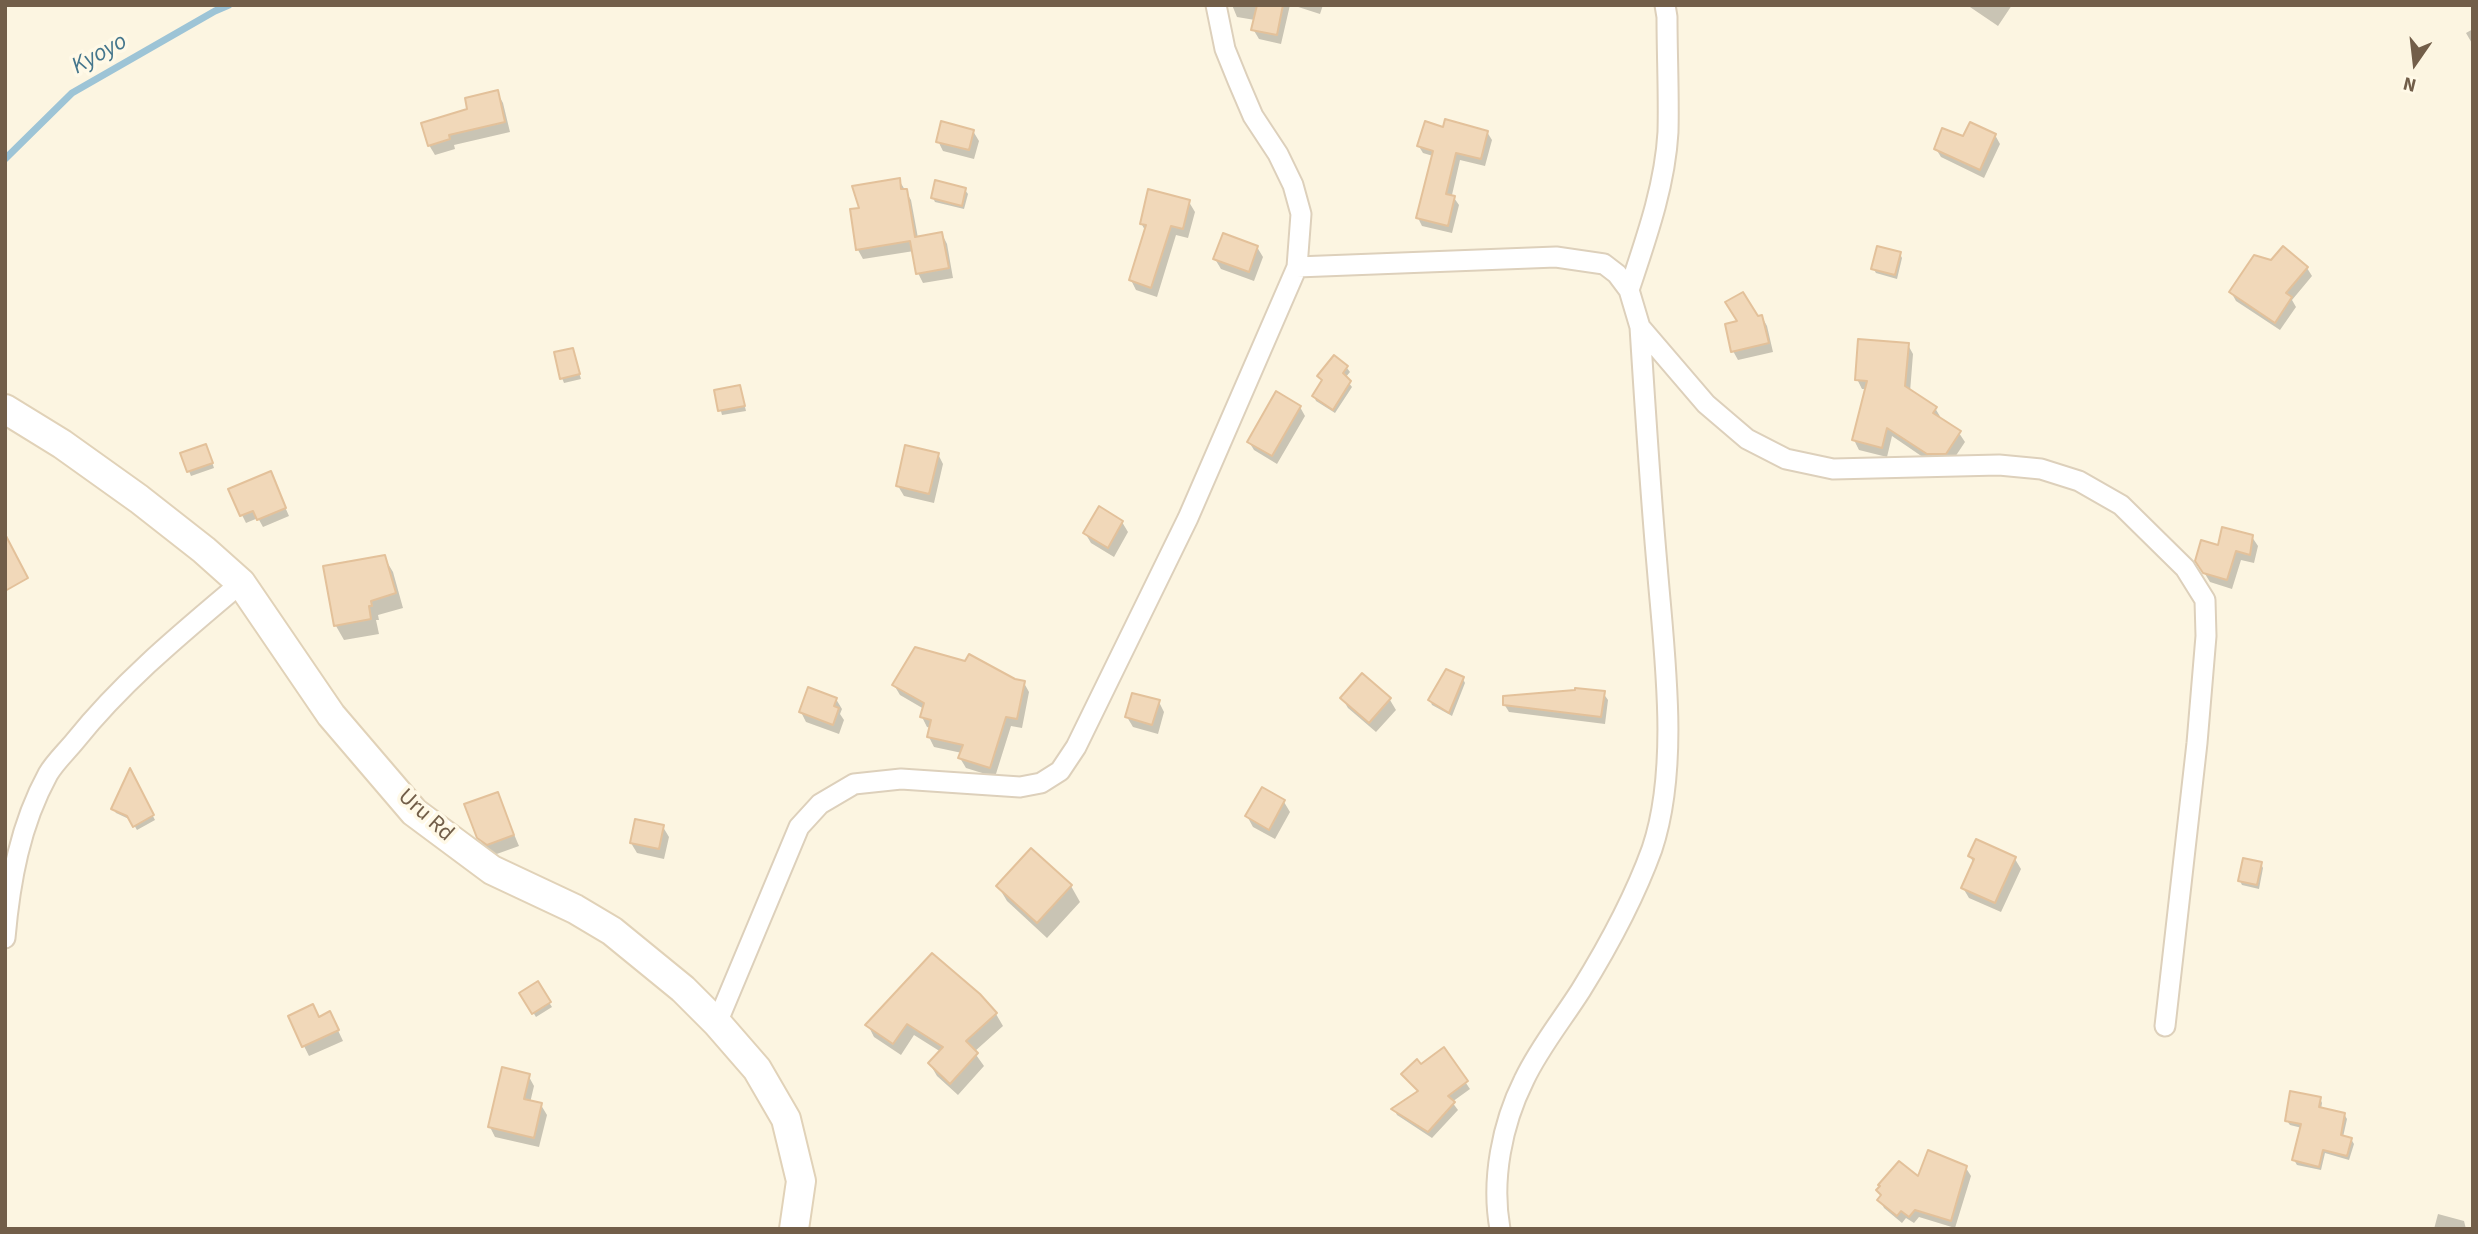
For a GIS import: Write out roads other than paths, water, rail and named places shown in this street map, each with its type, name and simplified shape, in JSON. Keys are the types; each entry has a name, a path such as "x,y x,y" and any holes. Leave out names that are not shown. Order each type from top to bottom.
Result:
{"street":[{"path":"718,1023 799,827 820,804 854,784 901,779 1020,787 1041,783 1060,771 1076,747 1188,518 1297,267 1301,214 1293,185 1278,154 1253,116 1238,81 1225,49 1216,5"},
{"path":"1629,290 1662,177 1668,133 1665,5"},
{"path":"1297,267 1556,257 1604,264 1618,274 1629,290 1640,327 1663,643 1667,726 1665,796 1651,849 1619,922 1519,1091 1507,1124 1498,1163 1500,1229"},
{"path":"1640,327 1706,404 1748,439 1786,459 1833,469 1999,465 2041,469 2079,481 2121,505 2185,568 2205,600 2206,636 2197,743 2165,1026"},
{"name":"Uru Rd","path":"5,409 62,444 139,499 241,583 331,715 414,812 492,870 575,909 612,931 683,989 718,1023 757,1069 786,1119 801,1181 794,1229"},
{"path":"5,938 9,889 26,824 49,773 94,717 150,660 241,583"}],"waterway":[{"name":"Kyoyo","path":"5,159 72,93 229,5"}]}
